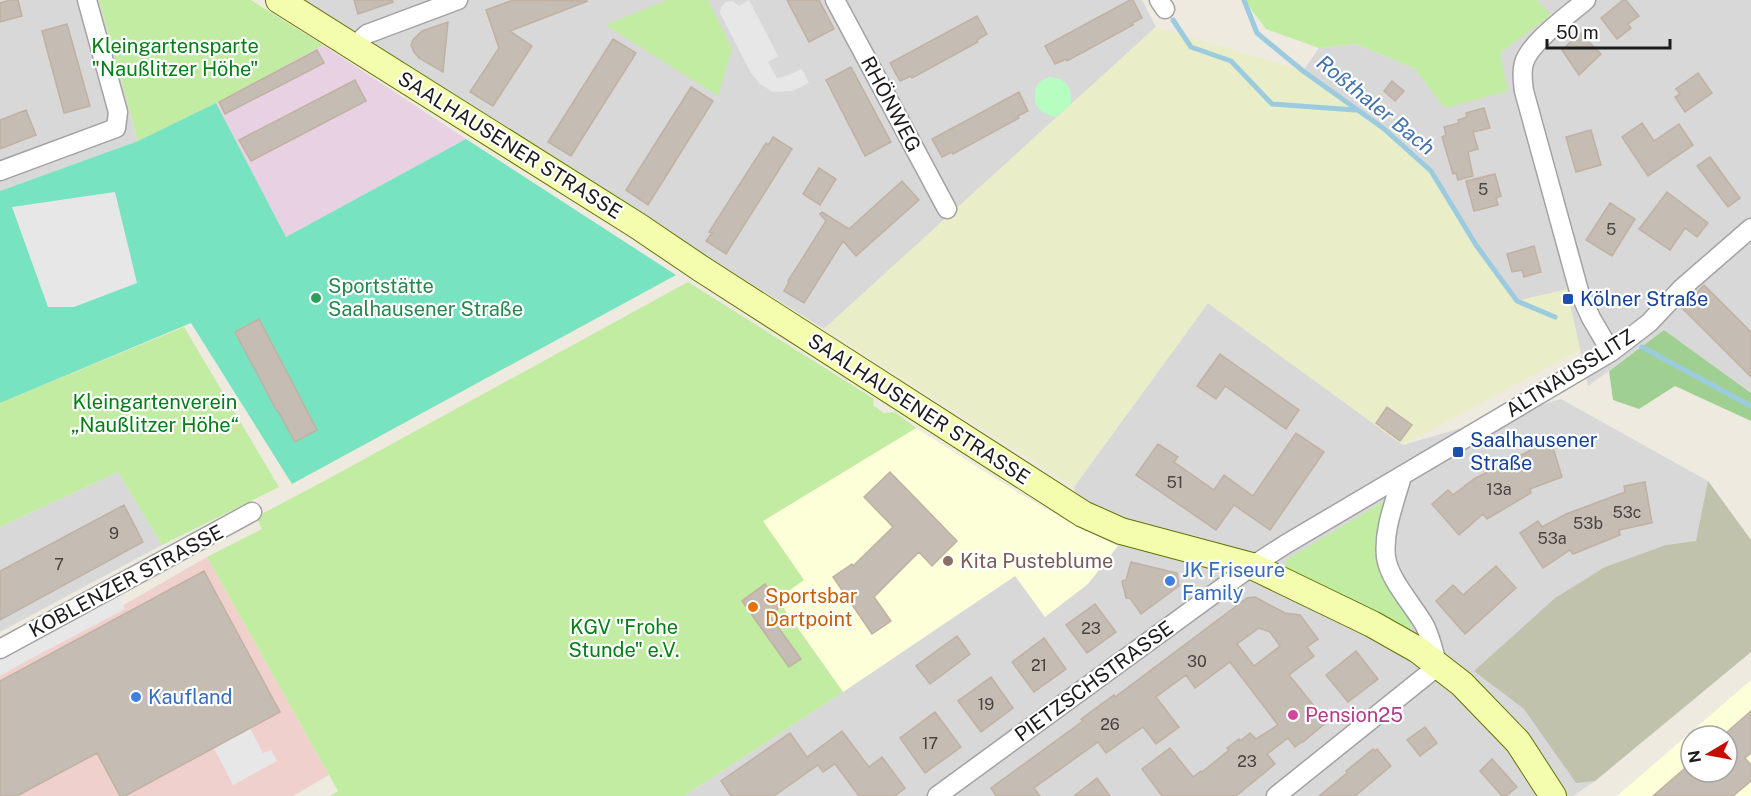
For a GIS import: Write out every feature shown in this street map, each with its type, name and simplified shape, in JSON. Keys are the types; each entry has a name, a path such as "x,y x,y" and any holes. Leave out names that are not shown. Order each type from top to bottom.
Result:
{"street":[{"path":"0,171 116,128 118,112 87,0"},
{"name":"SAALHAUSENER STRASSE","path":"279,0 638,226 1083,514 1121,531 1252,566 1372,624 1418,650 1462,684 1518,742 1554,796"},
{"path":"354,46 367,34 458,0"},
{"name":"RHÖNWEG","path":"835,0 947,209"},
{"path":"1586,0 1530,51 1524,62 1522,74 1524,92 1579,291 1591,318 1611,352"},
{"name":"ALTNAUSSLITZ","path":"1252,566 1611,352 1649,323 1682,288 1751,228"},
{"path":"1276,796 1438,666 1426,628 1386,560 1388,527 1402,476"},
{"name":"KOBLENZER STRASSE","path":"0,649 252,512"},
{"name":"PIETZSCHSTRASSE","path":"937,796 1252,566"}],"shaded area":[{"path":"0,0 99,0 138,141 0,191"},
{"path":"296,0 1142,0 1156,27 824,329"},
{"path":"749,0 778,56 768,62 777,78 802,69 809,83 792,91 773,92 760,84 751,73 720,13 721,7 726,2 733,1 739,6"},
{"path":"1537,0 1751,0 1751,393 1664,330 1588,386 1567,290 1517,301 1476,245 1383,128 1303,71 1319,48 1356,44 1414,68 1446,108 1500,53 1550,15"},
{"path":"1156,27 1303,71 1383,128 1431,171 1476,245 1517,301 1567,289 1580,350 1403,445 1208,303 1074,487 824,329"},
{"path":"323,45 466,139 286,237 216,103"},
{"path":"115,192 137,283 74,307 48,307 12,207"},
{"path":"1208,303 1403,445 1561,399 1708,481 1751,540 1751,652 1595,781 1573,796 684,796 1015,576 1118,546 1080,528 1074,487","holes":["1384,501 1408,629 1343,594 1288,570 1285,565 1287,560"]},
{"name":"Kita Pusteblume","path":"916,428 1017,492 1080,528 1118,546 1088,584 1045,617 1015,576 843,692 777,599 762,521"},
{"path":"118,472 162,545 0,632 0,527"},
{"path":"1708,481 1751,540 1751,652 1595,781 1576,783 1524,709 1474,671 1555,598 1605,567 1666,545 1696,541"},
{"name":"Kaufland","path":"207,557 329,775 293,796 0,796 0,676"},
{"path":"119,596 125,609 0,675 0,660"},
{"path":"1751,680 1751,796 1617,796 1679,742 1679,784 1739,784 1739,724 1700,724"},
{"path":"250,728 263,753 271,750 277,761 233,785 214,748"}],"green space":[{"name":"Kleingartensparte \"Naußlitzer Höhe\"","path":"99,0 251,0 323,45 216,103 138,141"},
{"path":"667,0 708,0 732,49 718,96 606,25"},
{"path":"1244,0 1537,0 1551,15 1500,53 1508,91 1445,108 1414,68 1356,44 1319,48 1266,29"},
{"path":"1049,77 1067,84 1071,92 1071,104 1056,117 1038,108 1035,100 1038,85"},
{"name":"Sportstätte Saalhausener Straße","path":"216,103 286,237 466,139 676,275 292,484 191,323 0,403 0,191 138,141"},
{"name":"KGV \"Frohe Stunde\" e.V.","path":"688,282 874,399 873,405 884,413 895,412 916,428 763,521 804,580 777,599 843,692 684,796 330,796 338,791 207,557 262,529 256,517"},
{"name":"Kleingartenverein „Naußlitzer Höhe“","path":"184,327 279,487 162,545 118,472 0,527 0,403"},
{"path":"1664,330 1751,393 1751,421 1675,386 1639,409 1613,400 1609,371"},
{"path":"1384,501 1388,504 1381,524 1414,624 1408,629 1364,605 1288,570 1285,565 1286,560"}],"building":[{"path":"18,0 22,16 0,22 0,3"},
{"path":"354,0 392,0 393,2 358,14"},
{"path":"513,0 588,1 510,31 532,46 493,106 470,92 499,48 486,10"},
{"path":"787,0 819,0 834,29 809,42"},
{"path":"1133,0 1142,18 1067,61 1066,59 1055,64 1045,46"},
{"path":"1626,0 1639,16 1628,24 1631,28 1617,39 1601,18"},
{"path":"977,16 987,34 977,40 978,42 912,78 911,76 900,81 890,63"},
{"path":"448,22 443,72 419,58 411,45 422,31"},
{"path":"67,24 90,106 64,113 42,31"},
{"path":"1580,33 1601,54 1579,75 1562,50"},
{"path":"613,39 636,53 571,156 548,142"},
{"path":"317,50 324,63 225,114 219,102"},
{"path":"851,67 891,142 865,156 826,80"},
{"path":"1698,73 1712,93 1685,112 1675,97 1680,94 1676,89"},
{"path":"355,80 366,101 251,161 239,140"},
{"path":"1392,81 1404,91 1395,101 1384,91"},
{"path":"691,87 713,101 648,205 626,190"},
{"path":"1019,92 1028,111 953,154 952,152 942,157 932,139"},
{"path":"1484,108 1490,128 1473,132 1478,149 1468,152 1473,176 1458,180 1456,173 1453,174 1442,137 1446,135 1444,127 1459,123 1458,120 1467,117 1466,113"},
{"path":"26,110 36,135 0,149 0,120"},
{"path":"1642,123 1654,141 1679,124 1693,145 1648,176 1622,137"},
{"path":"1591,130 1601,165 1576,172 1566,137"},
{"path":"773,137 792,149 726,254 706,241 712,233 709,232 766,143 768,145"},
{"path":"1710,157 1740,198 1728,207 1697,166"},
{"path":"819,168 836,179 820,205 803,194"},
{"path":"1495,174 1501,196 1496,198 1498,205 1474,211 1466,181"},
{"path":"902,181 919,200 856,256 843,241 804,303 784,291 826,221 820,214 822,212 849,229"},
{"path":"1667,192 1708,223 1697,237 1685,228 1670,250 1639,229"},
{"path":"1610,203 1635,219 1612,256 1586,240"},
{"path":"1534,246 1541,272 1524,277 1522,270 1512,272 1507,254"},
{"path":"1704,285 1751,332 1751,377 1682,308"},
{"path":"259,319 317,430 295,442 235,332"},
{"path":"1220,354 1299,410 1286,429 1225,386 1216,399 1197,386"},
{"path":"1387,407 1412,425 1400,441 1376,423"},
{"path":"1296,433 1324,452 1270,530 1234,505 1216,530 1136,475 1158,444 1178,457 1174,462 1214,490 1224,475 1253,496"},
{"path":"1550,438 1562,477 1530,489 1531,493 1487,519 1483,514 1459,535 1432,504 1448,490 1453,495 1474,479 1531,450 1529,444"},
{"path":"890,472 957,541 932,566 919,552 874,597 891,621 872,634 833,577 852,564 853,566 893,527 864,497"},
{"path":"1645,482 1652,523 1619,530 1620,535 1573,554 1570,550 1543,568 1520,533 1538,521 1542,527 1566,514 1625,492 1624,486"},
{"path":"124,505 143,542 0,620 0,571"},
{"path":"1131,562 1177,573 1179,586 1141,614 1130,598 1126,598 1122,581 1126,580"},
{"path":"1496,566 1516,588 1465,634 1436,601 1453,585 1463,595"},
{"name":"Kaufland","path":"204,571 280,712 125,796 120,796 97,753 17,796 0,796 0,681"},
{"path":"765,584 778,603 777,612 770,616 801,659 789,667 742,601"},
{"path":"1255,597 1285,613 1300,615 1318,639 1307,647 1314,656 1289,675 1327,722 1295,747 1288,738 1267,754 1275,764 1236,796 1162,796 1142,769 1170,748 1193,777 1229,750 1227,748 1239,739 1240,741 1250,733 1256,739 1278,725 1230,662 1195,688 1186,675 1156,697 1179,727 1156,744 1143,727 1106,753 1098,742 1034,788 1040,796 996,796 991,788 1247,598","holes":["1259,628 1270,632 1280,646 1254,666 1237,644"]},
{"path":"1095,604 1116,632 1087,653 1066,625"},
{"path":"957,636 970,654 930,684 916,666"},
{"path":"1044,638 1066,669 1034,692 1012,662"},
{"path":"1356,651 1378,679 1348,702 1326,675"},
{"path":"991,677 1013,708 981,732 958,701"},
{"path":"1751,711 1751,753 1745,758 1751,765 1751,781 1733,796 1653,796 1679,773 1679,784 1739,784 1739,724 1736,724"},
{"path":"935,712 961,747 925,773 900,738"},
{"path":"1425,727 1437,743 1420,756 1407,740"},
{"path":"842,731 869,767 882,757 905,788 895,796 859,796 835,764 823,772 818,765 774,796 731,796 721,781 790,733 807,757"},
{"path":"1373,749 1375,751 1377,749 1391,766 1355,796 1319,796 1347,773 1346,771"},
{"path":"1492,759 1517,787 1506,796 1502,796 1480,771"},
{"path":"1097,778 1110,796 1074,796"}],"waterway":[{"name":"Roßthaler Bach","path":"1244,0 1257,33 1303,71 1383,128 1431,171 1476,245 1517,301 1555,317"},
{"path":"1173,20 1191,47 1231,61 1272,104 1355,110"},
{"name":"Roßthaler Bach","path":"1642,347 1751,406"}],"place":[{"name":"Sportstätte Saalhausener Straße","path":"316,298"},
{"name":"Kölner Straße","path":"1568,299"},
{"name":"Saalhausener Straße","path":"1458,452"},
{"name":"Kita Pusteblume","path":"948,561"},
{"name":"JK Friseure Family","path":"1170,581"},
{"name":"Sportsbar Dartpoint","path":"753,607"},
{"name":"Kaufland","path":"136,697"},
{"name":"Pension25","path":"1293,715"}]}
